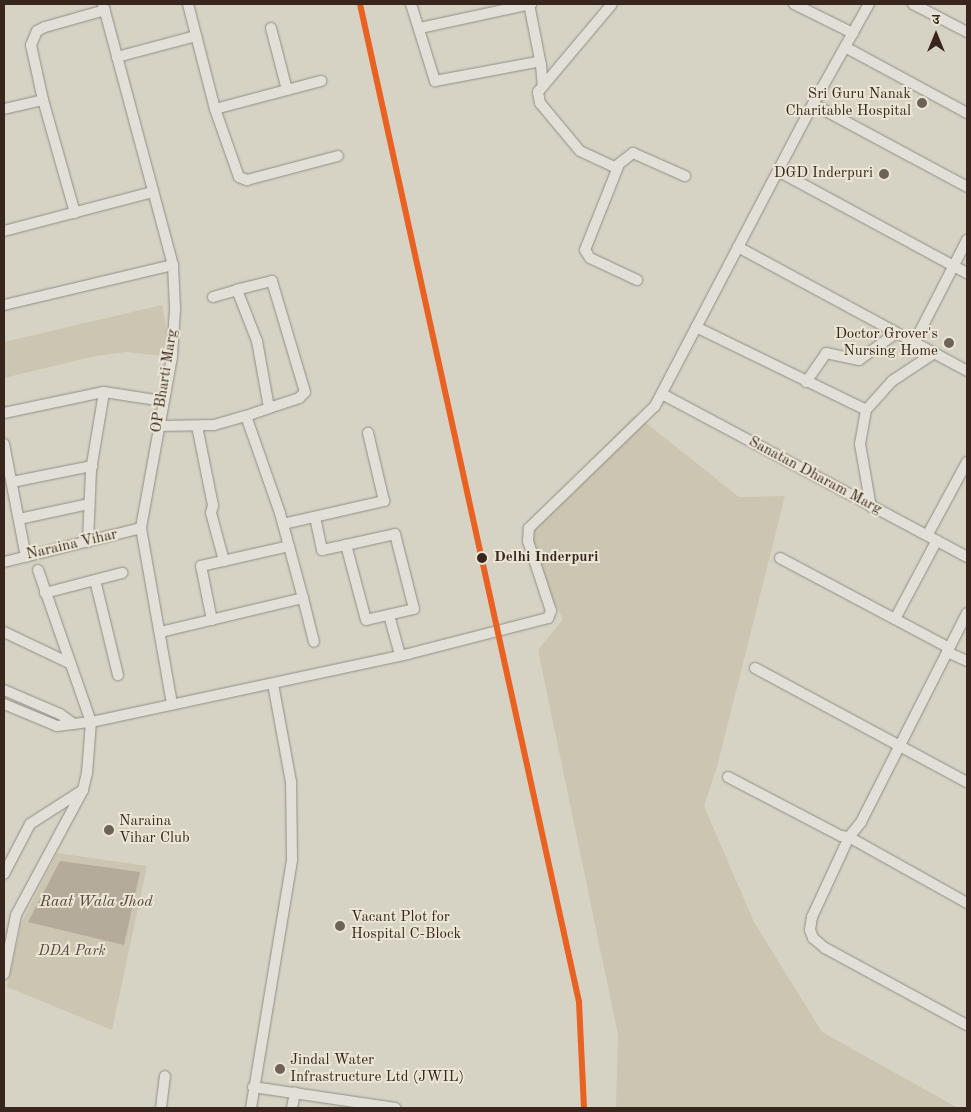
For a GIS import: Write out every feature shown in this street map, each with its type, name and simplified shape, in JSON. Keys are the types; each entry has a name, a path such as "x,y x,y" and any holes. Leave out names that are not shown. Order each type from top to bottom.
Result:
{"street":[{"path":"188,4 215,109 235,173 243,179 338,156"},
{"path":"411,4 435,81 537,62 541,65"},
{"path":"420,28 530,4 543,86"},
{"path":"612,4 538,92 540,103 570,142 580,151 618,168"},
{"path":"794,4 853,33"},
{"path":"4,704 57,726 91,722 272,684 466,640 536,623 548,618 550,612 528,541 529,528 647,415 662,394 812,104 846,48 869,4"},
{"path":"913,4 967,32"},
{"path":"75,212 43,100 32,38 45,26 104,7"},
{"name":"OP Bharti Marg","path":"104,7 173,265 175,309 172,357 141,528 172,704"},
{"path":"271,28 287,90"},
{"path":"117,57 196,36"},
{"path":"846,48 967,113"},
{"path":"215,109 321,81"},
{"path":"4,109 43,100"},
{"path":"812,104 967,187"},
{"path":"637,280 590,258 585,250 618,168 628,154 633,153 685,176"},
{"path":"778,170 967,273"},
{"path":"4,231 153,192"},
{"path":"914,343 967,240"},
{"path":"738,247 967,371"},
{"path":"4,305 173,265"},
{"path":"159,426 197,426 246,416 299,398 305,392 274,282 213,296"},
{"path":"237,290 257,341 269,408"},
{"path":"696,327 866,410"},
{"path":"806,382 826,353 859,360 896,332"},
{"path":"871,507 860,444 866,410 892,381 933,354"},
{"path":"88,542 92,466 104,392"},
{"path":"4,413 104,392 164,401"},
{"name":"Sanatan Dharam Marg","path":"662,394 871,507 928,534 967,557"},
{"path":"246,416 283,524 314,642"},
{"path":"197,426 213,505 211,513 224,561"},
{"path":"283,524 384,501 368,433"},
{"path":"4,444 26,557"},
{"path":"928,534 967,462"},
{"path":"12,482 92,466"},
{"path":"19,519 89,504"},
{"path":"315,517 322,550 395,534 414,609 366,620 346,545"},
{"name":"Naraina Vihar","path":"4,562 141,528"},
{"path":"895,619 937,540"},
{"path":"212,620 201,566 289,546"},
{"path":"780,558 895,619 967,662"},
{"path":"4,974 16,915 83,790 91,722 38,570"},
{"path":"45,593 122,573"},
{"path":"95,580 118,675"},
{"path":"160,632 303,598"},
{"path":"967,613 861,822 849,837 812,917 810,930 813,938 824,948 967,1025"},
{"path":"389,615 400,655"},
{"path":"4,632 71,664"},
{"path":"755,668 900,744 967,782"},
{"path":"250,1108 292,860 294,826 291,782 272,684"},
{"path":"4,690 60,714 74,724"},
{"path":"728,777 841,836 849,837 967,903"},
{"path":"4,874 34,820 83,790"},
{"path":"161,1108 165,1076"},
{"path":"253,1087 395,1108"},
{"path":"292,1108 295,1092"}],"green space":[{"path":"162,305 172,357 126,352 95,356 4,378 4,342"},
{"path":"636,415 739,497 785,496 717,767 704,806 754,922 822,1032 958,1108 616,1108 618,1035 538,650 563,619 524,542 525,526"},
{"name":"DDA Park","path":"57,853 147,866 112,1030 7,987 22,922"}],"water":[{"name":"Raat Wala Jhod","path":"60,861 140,872 124,945 28,922"}],"transit line":[{"path":"360,4 579,1002 584,1108"}],"place":[{"name":"Sri Guru Nanak Charitable Hospital","path":"922,103"},
{"name":"DGD Inderpuri","path":"884,174"},
{"name":"Doctor Grover's Nursing Home","path":"949,343"},
{"name":"Delhi Inderpuri","path":"482,558"},
{"name":"Naraina Vihar Club","path":"109,830"},
{"name":"Vacant Plot for Hospital C-Block","path":"340,926"},
{"name":"Jindal Water Infrastructure Ltd (JWIL)","path":"280,1069"}]}
